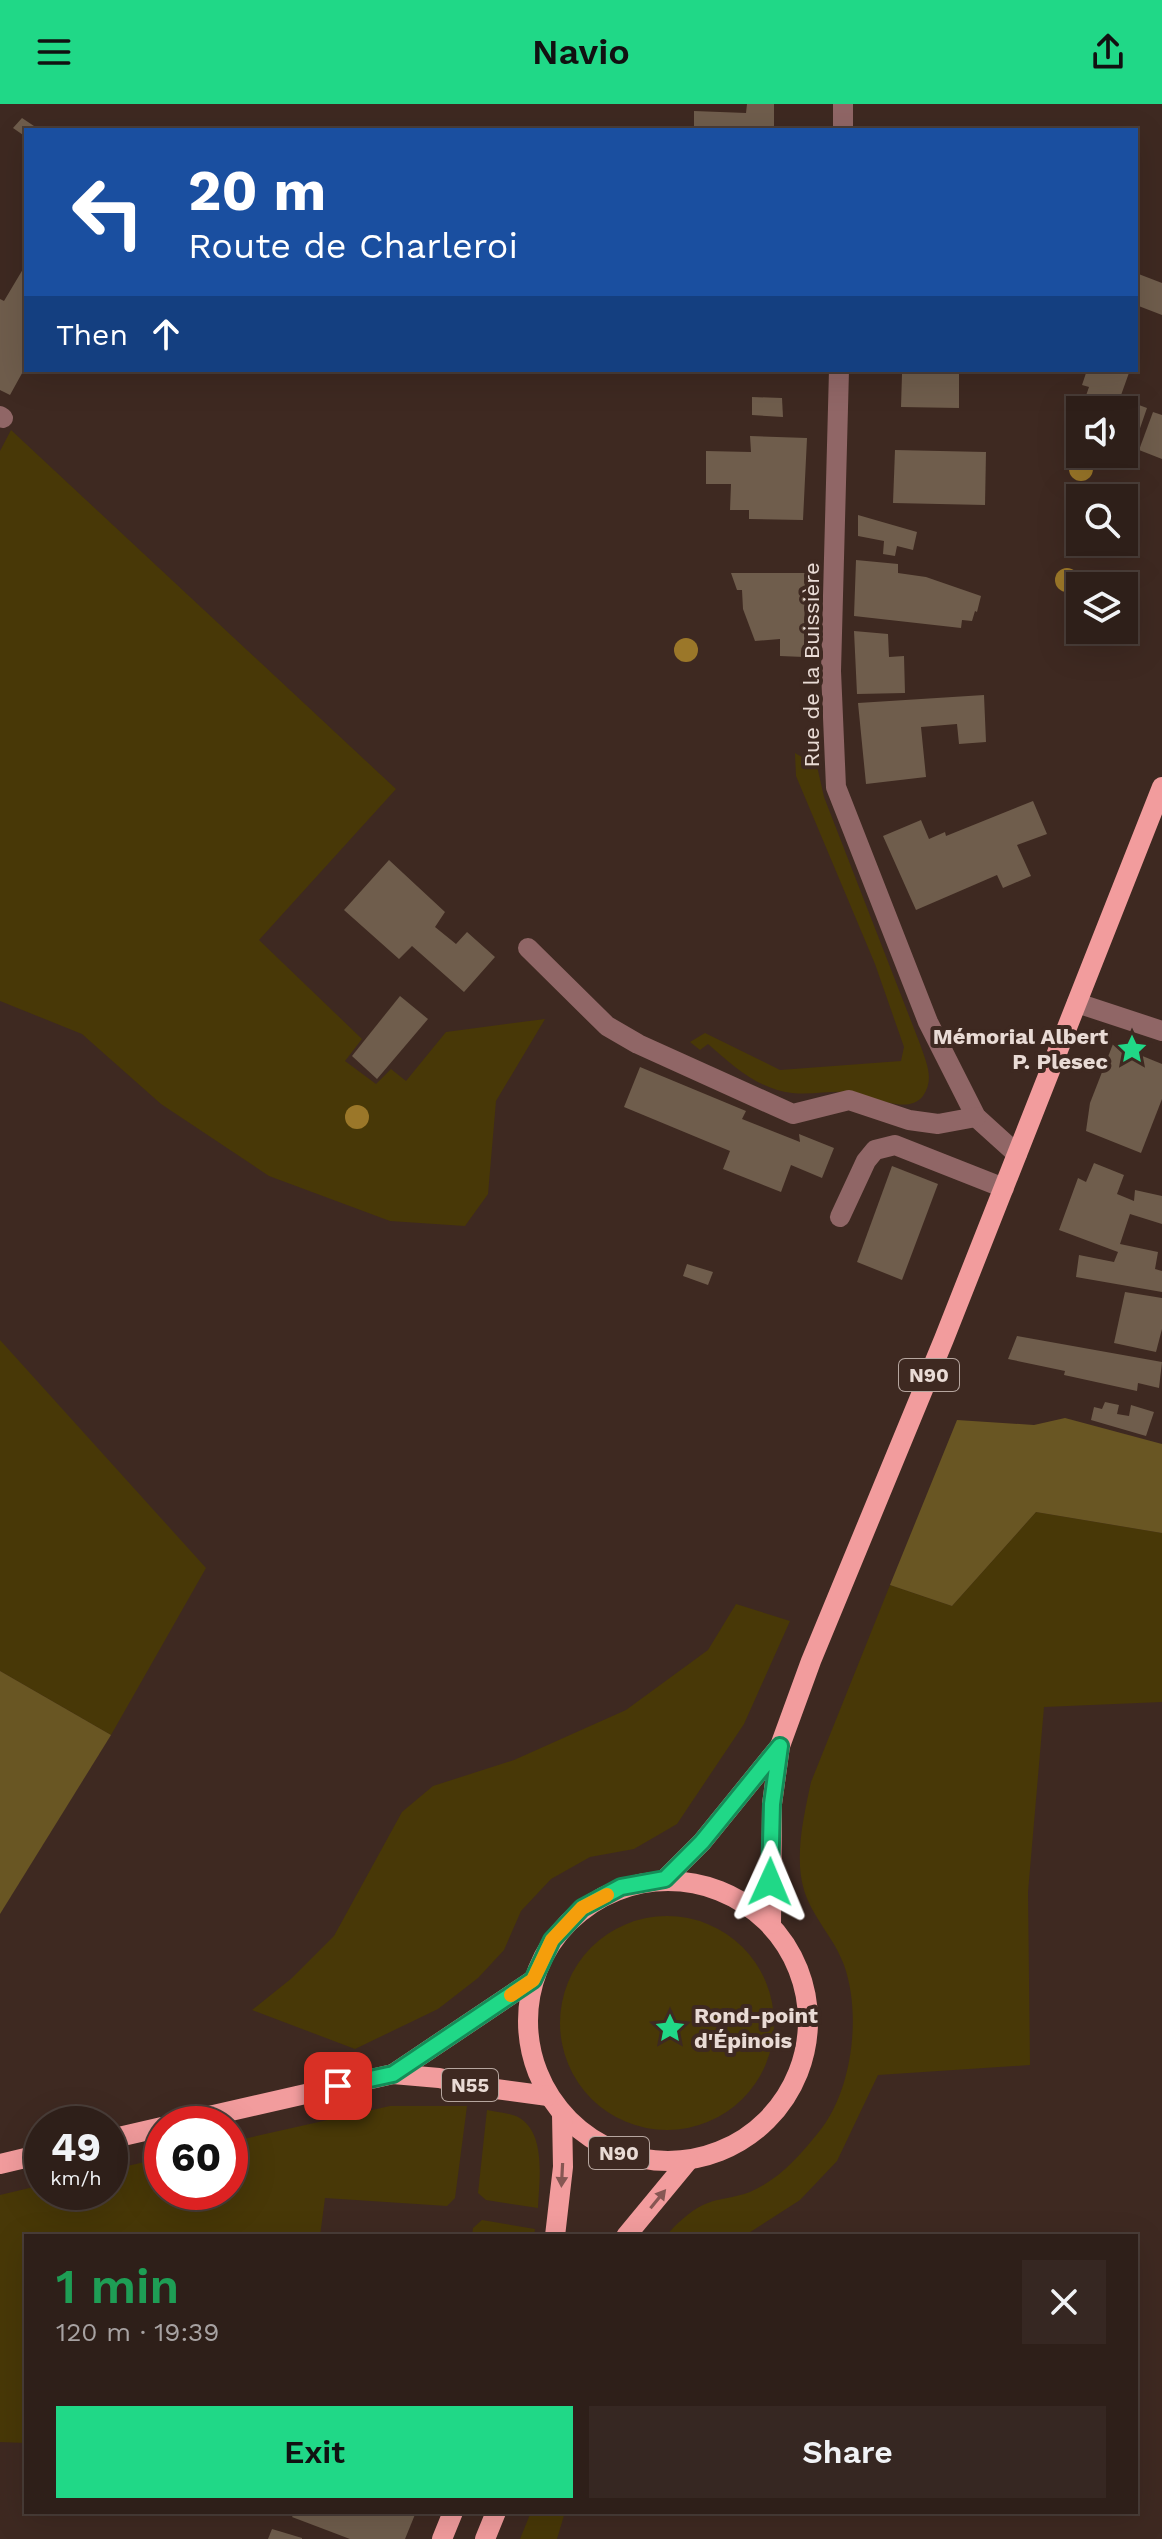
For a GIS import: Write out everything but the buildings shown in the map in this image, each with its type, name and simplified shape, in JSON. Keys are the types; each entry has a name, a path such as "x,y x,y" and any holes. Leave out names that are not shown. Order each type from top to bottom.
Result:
{"main road":[{"name":"N90","path":"771,1924 772,1819 780,1746 811,1661 1004,1188 1162,787"},
{"name":"N90","path":"665,1879 702,1842 780,1746"},
{"name":"N90","path":"665,1879 695,1881 723,1890 749,1904 771,1924 796,1960 808,2002 807,2046 792,2087 766,2123 730,2148 688,2161 660,2162 633,2158 606,2148 562,2114 548,2096 533,2060 527,2020 533,1980 552,1940 582,1908 621,1887 665,1879"},
{"name":"N55","path":"393,2074 533,1980"},
{"name":"N55","path":"248,2107 393,2074 439,2078 548,2096"},
{"name":"N90","path":"555,2234 563,2167 562,2114"},
{"path":"0,2164 24,2158"},
{"name":"N90","path":"628,2234 688,2161"},
{"path":"442,2539 452,2514"},
{"path":"485,2539 495,2514"}],"street":[{"path":"843,104 843,128"},
{"name":"Rue de la Buissière","path":"839,372 831,671 836,787 928,1022 976,1117 1017,1154"},
{"path":"528,948 607,1026 638,1044 793,1114 849,1100 909,1120 938,1124 976,1117"},
{"path":"1077,1003 1162,1031"},
{"path":"840,1217 866,1161 875,1150 895,1145 1004,1188"}],"shaded area":[{"path":"11,430 396,789 259,940 362,1039 345,1061 376,1084 391,1069 406,1081 446,1032 545,1019 496,1101 488,1194 465,1226 390,1221 269,1176 161,1104 82,1034 0,1001 0,451"},
{"path":"795,753 817,766 824,797 925,1057 927,1090 916,1102 897,1104 848,1092 780,1091 747,1075 708,1044 700,1050 690,1042 705,1033 780,1070 901,1061 904,1047 875,964 796,776"},
{"path":"0,1340 206,1568 111,1735 0,1671"},
{"path":"1065,1418 1162,1444 1162,1533 1036,1512 952,1606 890,1585 957,1420 1034,1425"},
{"path":"1036,1512 1162,1533 1162,1702 1044,1707 1028,1892 1030,2065 878,2075 837,2161 800,2200 747,2234 668,2234 703,2205 750,2192 779,2174 818,2133 839,2097 850,2053 852,2007 844,1965 812,1909 801,1877 801,1836 811,1782 890,1585 952,1606"},
{"path":"736,1604 790,1621 744,1724 677,1824 634,1849 590,1857 551,1879 521,1911 504,1950 478,1978 438,2009 355,2049 252,2010 292,1978 334,1936 402,1812 433,1786 514,1760 626,1710 708,1650"},
{"path":"0,1671 111,1735 0,1914"},
{"path":"667,1916 708,1924 743,1947 766,1982 774,2023 766,2064 743,2099 708,2122 667,2130 626,2122 591,2099 568,2064 560,2023 568,1982 591,1947 626,1924"},
{"path":"390,2106 467,2106 455,2198 447,2206 325,2198 320,2234 24,2234 24,2443 0,2442 0,2195 24,2189 24,2210 128,2210 128,2166 144,2162 144,2210 248,2210 248,2138"},
{"path":"487,2110 518,2117 534,2134 540,2172 538,2208 486,2200 478,2193"},
{"path":"482,2220 535,2229 534,2234 472,2234 473,2228"},
{"path":"530,2514 564,2514 557,2539 520,2539"}],"slow traffic":[{"path":"511,1995 533,1980 552,1940 582,1908 607,1895"}],"place":[{"name":"Mémorial Albert P. Plesec","path":"1132,1049"},
{"name":"Rond-point d'Épinois","path":"670,2028"}],"route":[{"path":"338,2086 393,2074 533,1980 552,1940 582,1908 621,1887 665,1879 702,1842 780,1746 772,1804 770,1882"}]}
